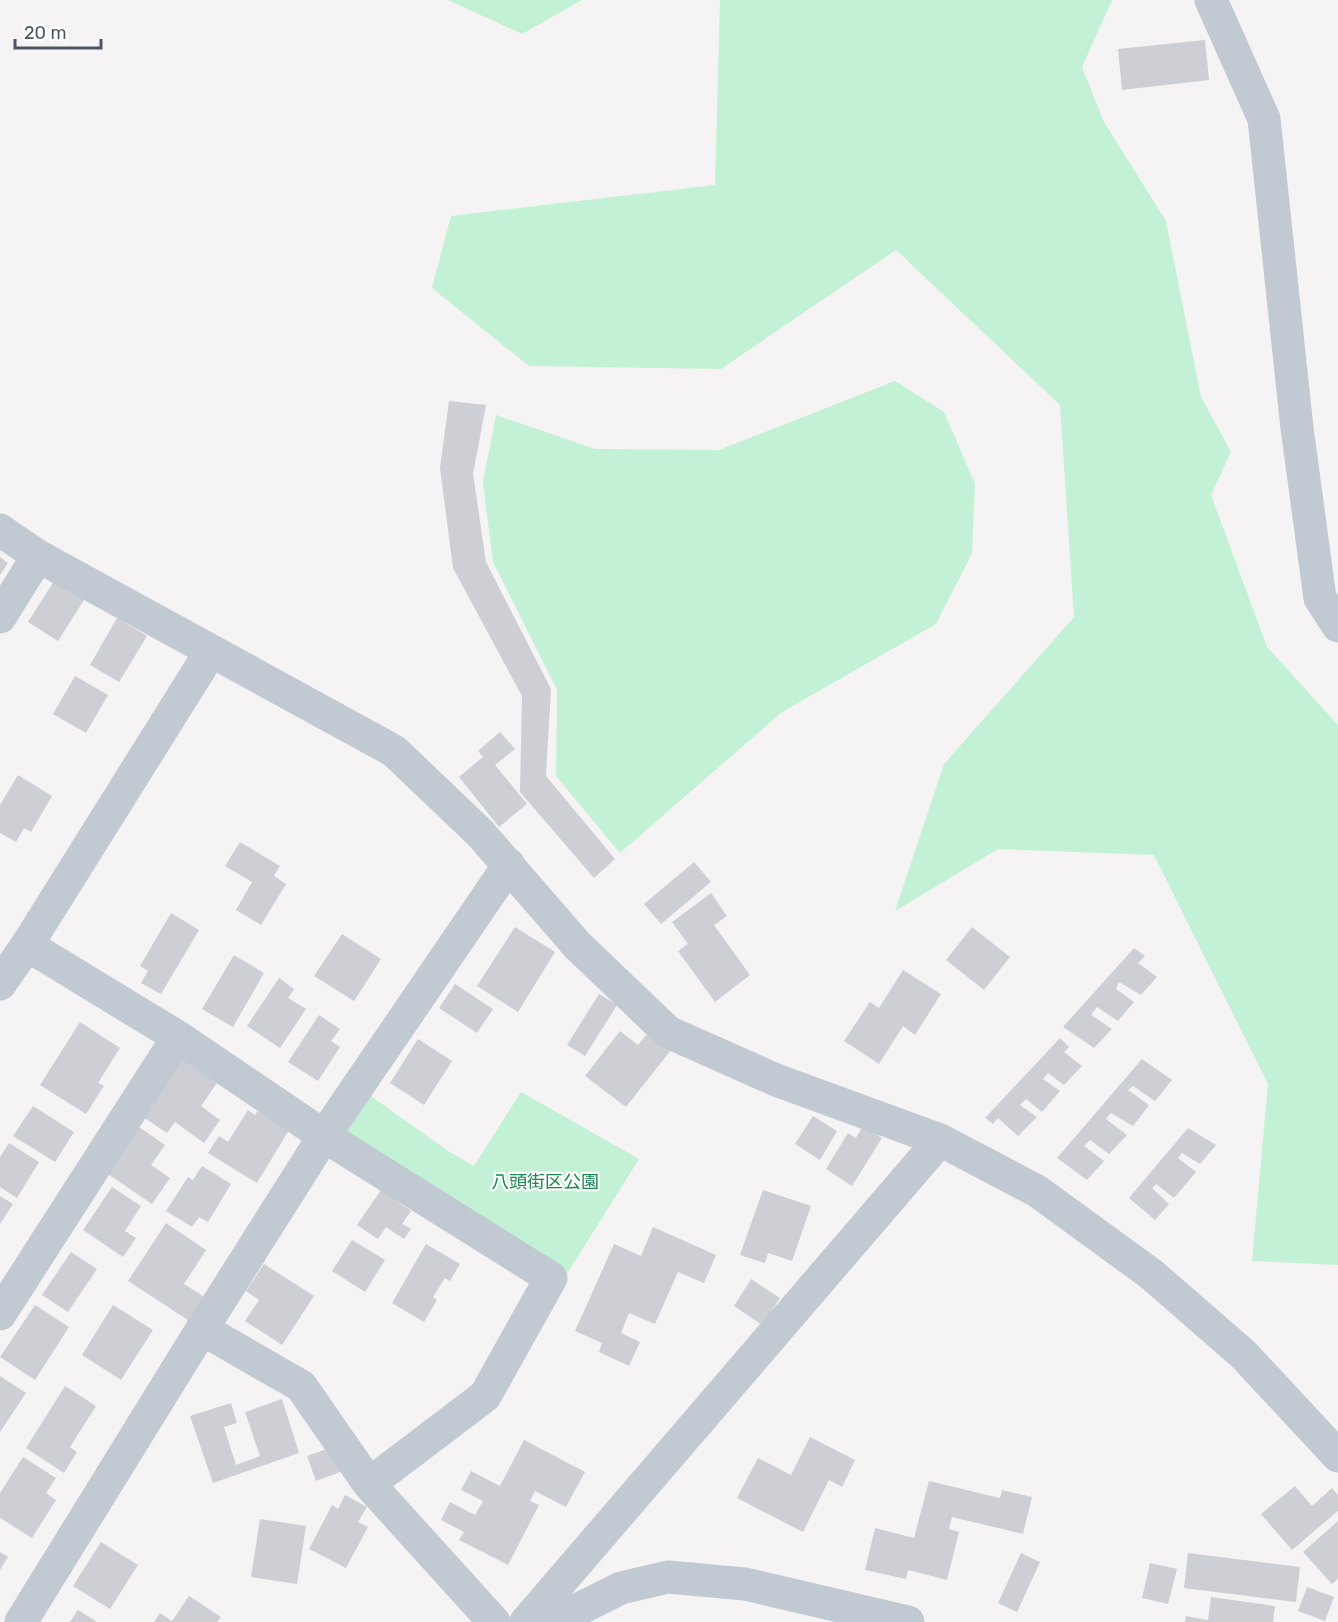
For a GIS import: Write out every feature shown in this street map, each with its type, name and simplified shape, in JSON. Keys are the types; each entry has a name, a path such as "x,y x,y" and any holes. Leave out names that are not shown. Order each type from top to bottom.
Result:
{"street":[{"path":"1211,0 1264,119 1298,428 1320,598 1338,626"},
{"path":"0,530 38,556 394,751 480,833 577,945 668,1032 776,1080 940,1140 1037,1191 1151,1274 1243,1354 1338,1456"},
{"path":"0,617 38,556"},
{"path":"0,984 27,945 211,651"},
{"path":"21,1622 324,1136 509,864"},
{"path":"27,945 178,1037 324,1136 551,1278 485,1396 369,1484"},
{"path":"0,1314 178,1037"},
{"path":"526,1622 940,1140"},
{"path":"202,1329 302,1386 369,1484 494,1622"},
{"path":"553,1622 621,1588 668,1578 745,1584 908,1622"}],"green space":[{"path":"448,0 582,0 522,34"},
{"path":"720,0 1112,0 1082,67 1104,122 1166,221 1201,397 1231,452 1211,495 1267,647 1338,725 1338,1265 1252,1261 1268,1084 1154,855 998,849 895,911 944,764 1074,617 1060,405 896,250 721,369 529,366 432,288 451,216 715,185"},
{"path":"895,381 944,412 975,484 972,553 936,624 782,712 620,853 556,776 557,690 493,562 483,482 496,415 595,449 719,450"},
{"name":"八頭街区公園","path":"365,1092 448,1151 474,1166 521,1092 639,1159 565,1277 345,1131"}],"building":[{"path":"1205,40 1209,80 1122,90 1118,49"},
{"path":"449,401 486,405 473,474 486,562 551,689 546,776 615,859 594,878 520,792 522,696 453,568 440,468"},
{"path":"0,557 8,563 0,575"},
{"path":"54,581 84,600 58,641 28,622"},
{"path":"117,618 147,636 119,682 90,665"},
{"path":"75,676 108,695 86,733 53,714"},
{"path":"500,732 515,749 495,765 527,804 499,827 459,777 483,757 478,751"},
{"path":"18,775 52,796 31,832 24,828 16,842 0,833 0,805"},
{"path":"240,842 280,866 274,876 286,884 261,925 236,910 252,882 225,866"},
{"path":"694,862 711,882 661,924 644,904"},
{"path":"711,893 727,916 714,925 750,975 715,1002 678,951 688,944 672,922"},
{"path":"171,913 199,930 161,994 141,983 148,971 140,966"},
{"path":"515,927 555,952 518,1012 477,986"},
{"path":"972,927 1010,957 984,990 946,960"},
{"path":"342,934 381,959 354,1001 314,976"},
{"path":"1134,948 1145,956 1138,963 1157,977 1141,995 1119,982 1116,989 1134,1002 1118,1021 1097,1007 1091,1015 1112,1029 1094,1048 1063,1027"},
{"path":"234,955 264,973 233,1027 202,1009"},
{"path":"903,970 941,994 915,1035 903,1026 879,1064 844,1041 870,1002 879,1008"},
{"path":"279,978 294,989 288,998 306,1009 280,1048 247,1026"},
{"path":"455,984 493,1009 477,1033 439,1008"},
{"path":"599,994 617,1005 585,1056 567,1045"},
{"path":"319,1015 340,1029 331,1041 340,1047 318,1081 288,1062"},
{"path":"80,1022 120,1048 98,1083 104,1086 86,1114 40,1085"},
{"path":"620,1031 638,1045 648,1033 671,1050 626,1107 585,1076"},
{"path":"1060,1038 1069,1047 1064,1052 1082,1066 1064,1085 1048,1073 1043,1079 1060,1091 1042,1112 1026,1099 1020,1105 1037,1117 1018,1136 998,1118 993,1124 985,1118"},
{"path":"418,1039 452,1061 424,1105 390,1083"},
{"path":"183,1059 217,1083 201,1106 220,1120 204,1143 175,1122 167,1133 143,1117"},
{"path":"1142,1059 1172,1080 1155,1101 1133,1086 1128,1090 1149,1105 1133,1126 1111,1113 1106,1119 1127,1135 1109,1154 1090,1140 1084,1146 1104,1161 1087,1180 1057,1158"},
{"path":"33,1106 74,1132 55,1162 13,1136"},
{"path":"248,1110 255,1115 258,1111 289,1130 257,1183 208,1153 219,1136 228,1142"},
{"path":"813,1116 837,1131 820,1160 795,1144"},
{"path":"863,1126 882,1138 852,1186 826,1169 848,1133 856,1138"},
{"path":"139,1127 165,1145 151,1165 170,1178 152,1204 108,1174"},
{"path":"1188,1128 1216,1145 1200,1164 1182,1153 1178,1158 1196,1172 1174,1198 1156,1184 1152,1188 1169,1204 1155,1220 1129,1198"},
{"path":"9,1143 39,1162 17,1198 0,1187 0,1157"},
{"path":"202,1166 231,1184 208,1222 199,1217 192,1227 166,1211 188,1177 193,1180"},
{"path":"112,1187 141,1206 125,1231 136,1238 123,1257 83,1230"},
{"path":"381,1190 411,1211 402,1224 411,1229 404,1239 386,1227 378,1239 357,1225"},
{"path":"763,1190 811,1206 792,1261 768,1253 765,1263 740,1255"},
{"path":"0,1196 13,1204 0,1224"},
{"path":"166,1223 206,1250 184,1284 206,1298 191,1322 128,1281"},
{"path":"653,1227 716,1255 704,1283 678,1272 655,1324 629,1313 621,1333 640,1342 629,1366 599,1352 602,1343 575,1331 614,1244 641,1256"},
{"path":"352,1240 385,1260 365,1292 332,1271"},
{"path":"426,1244 460,1264 450,1281 445,1278 433,1297 437,1300 424,1322 392,1303"},
{"path":"71,1252 97,1269 68,1312 42,1295"},
{"path":"264,1264 314,1296 282,1345 245,1321 259,1300 246,1291"},
{"path":"751,1279 780,1298 762,1325 734,1306"},
{"path":"35,1305 69,1327 35,1380 0,1357"},
{"path":"113,1305 153,1330 121,1380 82,1355"},
{"path":"0,1376 26,1393 0,1432"},
{"path":"65,1386 96,1406 70,1447 77,1452 64,1473 26,1448"},
{"path":"282,1399 299,1453 213,1483 190,1416 231,1403 237,1423 224,1427 236,1465 260,1456 245,1412"},
{"path":"810,1437 855,1460 842,1487 829,1480 803,1532 737,1498 758,1458 791,1475"},
{"path":"524,1440 585,1472 566,1507 535,1491 530,1501 539,1505 508,1565 459,1540 464,1532 441,1520 450,1502 475,1515 483,1501 461,1490 471,1471 500,1486"},
{"path":"335,1446 343,1471 316,1481 307,1456"},
{"path":"23,1457 56,1478 46,1493 56,1500 32,1538 0,1518 0,1493"},
{"path":"929,1481 1000,1498 1002,1490 1032,1497 1023,1534 952,1517 949,1529 959,1532 947,1580 908,1570 906,1579 865,1570 875,1528 914,1538"},
{"path":"1295,1486 1312,1506 1332,1488 1338,1495 1338,1511 1292,1550 1261,1514"},
{"path":"345,1495 367,1507 358,1522 368,1527 346,1568 309,1549 332,1505 338,1509"},
{"path":"260,1519 306,1526 297,1584 251,1577"},
{"path":"1338,1521 1338,1579 1332,1584 1303,1552"},
{"path":"101,1542 138,1565 110,1609 73,1586"},
{"path":"0,1552 8,1557 0,1570"},
{"path":"1021,1553 1040,1562 1017,1612 998,1603"},
{"path":"1188,1553 1300,1567 1296,1602 1184,1588"},
{"path":"1150,1563 1177,1569 1168,1604 1142,1598"},
{"path":"1307,1587 1334,1597 1325,1621 1298,1611"},
{"path":"189,1596 221,1617 217,1622 154,1622 160,1613 172,1621"},
{"path":"1211,1597 1275,1606 1273,1622 1185,1622 1186,1616 1208,1620"},
{"path":"78,1610 97,1622 70,1622"}]}
